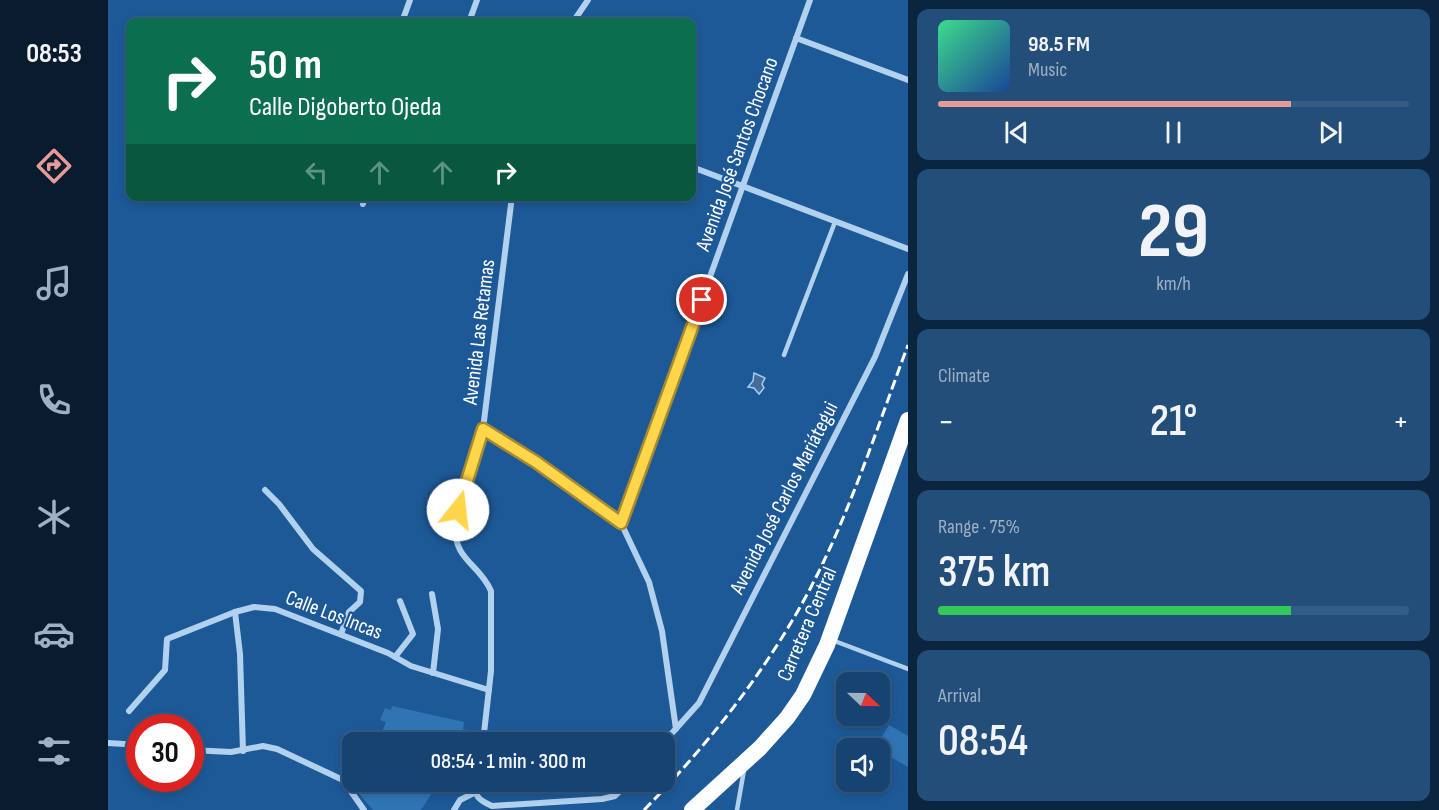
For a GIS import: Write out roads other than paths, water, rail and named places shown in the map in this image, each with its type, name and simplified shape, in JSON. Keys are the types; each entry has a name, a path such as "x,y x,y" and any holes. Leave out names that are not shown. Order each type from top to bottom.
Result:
{"highway":[{"name":"Carretera Central","path":"692,810 787,718 812,678 830,639 908,420"}],"street":[{"path":"403,18 410,0"},
{"path":"470,18 477,0"},
{"path":"576,18 588,0"},
{"name":"Avenida José Santos Chocano","path":"621,523 810,0"},
{"path":"796,38 908,80"},
{"path":"696,168 742,188 908,249"},
{"name":"Avenida Las Retamas","path":"484,732 489,690 491,591 487,582 459,551 454,540 462,496 483,429 511,201"},
{"name":"Avenida José Carlos Mariátegui","path":"673,732 699,703 875,357 908,274"},
{"path":"483,429 528,456 621,523 649,582 662,631 676,729"},
{"path":"265,490 279,504 313,549 361,591 360,602 350,612 341,634"},
{"path":"432,594 438,628 432,673"},
{"path":"395,657 413,634 400,602"},
{"name":"Calle Los Incas","path":"129,711 165,670 167,639 234,612 254,607 275,609 432,673 489,690"},
{"path":"234,612 240,654 243,751"},
{"path":"108,744 126,745"},
{"path":"204,750 243,751 263,747 277,749 343,780 364,810"},
{"path":"454,810 460,800 476,795 492,806 602,799 615,796 619,792"}],"lane":[{"path":"784,355 835,222"},
{"path":"830,639 908,669"},
{"path":"737,810 745,761"}],"railway":[{"path":"644,810 735,706 793,619 838,530 908,345"}]}
